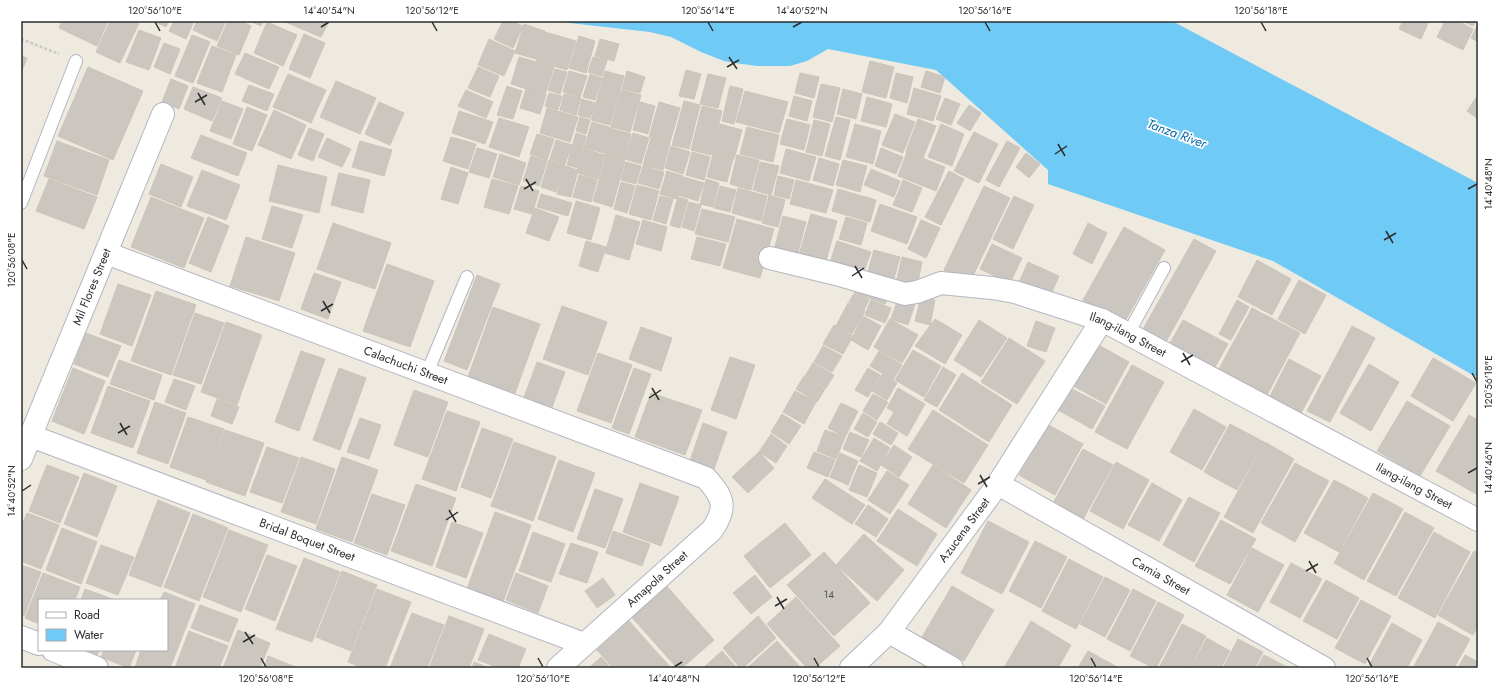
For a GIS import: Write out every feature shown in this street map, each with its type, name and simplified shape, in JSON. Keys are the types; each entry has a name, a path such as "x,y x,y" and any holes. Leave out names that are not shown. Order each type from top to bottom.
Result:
{"street":[{"name":"Mil Flores Street","path":"21,459 163,114"},
{"name":"Calachuchi Street","path":"106,253 706,478"},
{"name":"Ilang-ilang Street","path":"770,258 836,274 906,294 941,283 1015,292 1102,320 1478,520"},
{"name":"Azucena Street","path":"851,668 889,632 998,484 1102,320"},
{"name":"Bridal Boquet Street","path":"31,436 584,644"},
{"name":"Amapola Street","path":"558,668 712,530 721,518 722,503 716,490 706,478"},
{"name":"Camia Street","path":"998,484 1324,668"},
{"path":"889,632 952,668"},
{"path":"21,637 38,644"},
{"path":"55,651 97,668"}],"lane":[{"path":"21,203 76,61"},
{"path":"1128,334 1164,268"},
{"path":"427,373 467,277"}],"path":[{"path":"21,39 76,61"}],"water":[{"name":"Tanza River","path":"552,21 1172,21 1478,183 1478,378 1273,261 1048,184 1048,170 936,70 828,49 807,61 790,66 757,66 724,61 701,52 671,37 650,32"}],"building":[{"path":"62,21 108,21 97,46 59,28"},
{"path":"110,21 135,21 139,23 120,63 96,52"},
{"path":"153,21 169,21 166,27"},
{"path":"174,21 194,21 186,39 169,31"},
{"path":"197,21 226,21 217,41 193,30"},
{"path":"228,21 241,21 251,26 239,55 217,46"},
{"path":"250,21 263,21 261,26"},
{"path":"283,21 329,21 321,37"},
{"path":"503,21 511,21 523,26 513,48 494,39"},
{"path":"1403,21 1429,21 1421,39 1399,29"},
{"path":"1445,21 1458,21 1473,29 1463,50 1437,37"},
{"path":"1462,21 1476,21 1473,26"},
{"path":"267,22 297,35 283,66 254,53"},
{"path":"524,24 545,31 536,59 515,53"},
{"path":"1478,24 1478,42 1471,38"},
{"path":"139,30 161,38 149,70 126,62"},
{"path":"545,32 576,41 567,70 536,61"},
{"path":"304,34 325,43 310,78 289,69"},
{"path":"192,35 210,42 193,83 175,76"},
{"path":"579,36 595,41 586,73 569,68"},
{"path":"489,39 515,51 504,76 478,65"},
{"path":"600,39 619,44 614,61 595,56"},
{"path":"164,43 180,49 170,74 154,67"},
{"path":"212,46 236,55 222,92 197,83"},
{"path":"245,53 279,67 269,89 235,74"},
{"path":"21,56 27,58 21,73"},
{"path":"519,57 554,67 545,95 511,84"},
{"path":"593,57 607,60 602,76 588,72"},
{"path":"870,61 894,67 886,98 862,92"},
{"path":"88,67 143,91 113,160 58,136"},
{"path":"478,67 499,76 490,97 468,88"},
{"path":"555,69 567,72 560,94 548,90"},
{"path":"686,70 701,74 694,99 679,96"},
{"path":"569,71 587,76 580,97 563,92"},
{"path":"605,71 624,76 610,125 591,120"},
{"path":"627,71 645,77 640,93 622,89"},
{"path":"926,71 945,77 940,93 921,87"},
{"path":"800,73 819,77 814,98 795,93"},
{"path":"896,73 913,77 907,103 890,98"},
{"path":"288,74 326,90 311,123 273,107"},
{"path":"590,74 602,78 595,100 583,97"},
{"path":"708,74 726,78 718,108 700,104"},
{"path":"171,79 188,86 179,109 162,102"},
{"path":"336,81 376,98 360,134 320,117"},
{"path":"821,84 840,88 832,122 813,117"},
{"path":"249,85 274,94 267,111 242,101"},
{"path":"507,86 522,91 513,119 497,115"},
{"path":"730,86 743,89 734,124 722,121"},
{"path":"193,87 222,98 212,121 184,109"},
{"path":"914,88 941,96 933,121 907,114"},
{"path":"526,89 546,95 540,114 520,108"},
{"path":"843,89 862,94 856,119 837,114"},
{"path":"466,90 493,102 486,118 458,106"},
{"path":"621,90 641,95 630,132 611,127"},
{"path":"745,91 788,102 779,133 736,122"},
{"path":"549,93 562,96 558,110 545,106"},
{"path":"564,94 581,98 576,115 560,110"},
{"path":"1478,95 1478,119 1467,111"},
{"path":"794,96 812,101 807,121 789,116"},
{"path":"867,97 892,104 886,127 861,121"},
{"path":"945,98 960,104 951,125 936,119"},
{"path":"582,99 595,103 590,118 578,115"},
{"path":"222,101 243,109 231,139 210,131"},
{"path":"684,101 700,105 689,149 672,145"},
{"path":"379,102 404,113 390,145 365,134"},
{"path":"640,102 655,106 648,134 633,130"},
{"path":"659,102 680,108 670,142 649,137"},
{"path":"969,105 981,113 970,131 957,123"},
{"path":"702,106 722,111 711,155 691,150"},
{"path":"247,107 267,115 252,151 233,144"},
{"path":"547,108 578,117 570,142 540,133"},
{"path":"274,110 306,125 291,159 258,145"},
{"path":"459,111 493,122 485,144 452,133"},
{"path":"895,114 915,122 903,153 882,145"},
{"path":"580,117 590,120 586,134 576,131"},
{"path":"836,117 850,120 840,160 825,156"},
{"path":"499,118 529,127 519,157 489,147"},
{"path":"787,119 810,125 804,150 780,144"},
{"path":"918,119 936,126 923,158 906,151"},
{"path":"814,120 830,124 822,156 806,152"},
{"path":"592,122 612,128 605,153 584,148"},
{"path":"720,124 742,130 734,159 712,153"},
{"path":"855,124 881,131 873,164 846,157"},
{"path":"941,124 964,134 952,166 928,157"},
{"path":"747,127 779,135 773,162 740,154"},
{"path":"309,128 324,134 313,161 298,155"},
{"path":"612,129 631,134 624,160 605,155"},
{"path":"974,132 998,144 979,183 954,171"},
{"path":"576,133 586,136 578,168 567,165"},
{"path":"633,133 649,138 641,164 625,159"},
{"path":"537,134 554,139 547,160 530,154"},
{"path":"201,135 247,153 238,176 191,158"},
{"path":"451,137 476,144 468,169 443,161"},
{"path":"327,138 351,149 342,167 318,157"},
{"path":"651,138 670,143 663,170 643,165"},
{"path":"556,140 572,145 565,164 550,159"},
{"path":"57,141 109,160 97,195 44,176"},
{"path":"360,141 392,150 384,176 352,167"},
{"path":"1007,141 1020,148 999,187 986,180"},
{"path":"671,146 690,152 683,174 665,168"},
{"path":"477,148 497,154 489,178 469,172"},
{"path":"881,148 903,157 896,174 875,166"},
{"path":"584,149 605,155 598,179 577,173"},
{"path":"786,149 816,157 809,181 780,173"},
{"path":"692,152 710,157 704,180 686,175"},
{"path":"907,152 945,167 936,191 898,176"},
{"path":"1026,153 1040,164 1029,178 1016,167"},
{"path":"500,154 526,163 519,185 493,177"},
{"path":"713,154 733,159 727,182 707,177"},
{"path":"737,155 759,160 751,190 730,184"},
{"path":"531,156 547,161 539,186 523,181"},
{"path":"606,156 625,161 612,207 593,201"},
{"path":"819,158 839,164 833,186 813,180"},
{"path":"549,160 565,165 556,192 541,187"},
{"path":"843,160 867,166 860,192 836,185"},
{"path":"626,162 641,166 636,184 621,180"},
{"path":"760,162 779,166 771,195 753,190"},
{"path":"161,164 193,177 181,207 149,194"},
{"path":"278,165 327,177 319,213 269,201"},
{"path":"565,166 578,170 571,197 557,194"},
{"path":"643,166 664,172 659,189 638,183"},
{"path":"451,167 468,173 458,204 441,199"},
{"path":"871,169 900,181 894,197 864,185"},
{"path":"202,170 240,185 226,220 187,206"},
{"path":"667,171 683,176 677,199 660,194"},
{"path":"949,171 964,179 941,225 925,217"},
{"path":"339,173 370,180 363,213 331,205"},
{"path":"579,175 597,180 591,202 573,197"},
{"path":"778,176 794,180 789,199 774,195"},
{"path":"684,177 704,183 698,201 678,195"},
{"path":"49,179 97,197 84,229 36,211"},
{"path":"492,179 518,186 509,214 484,207"},
{"path":"706,179 719,183 713,207 700,204"},
{"path":"796,180 833,190 826,213 790,204"},
{"path":"903,180 922,188 912,212 893,205"},
{"path":"621,182 635,186 627,213 614,209"},
{"path":"637,185 659,191 651,220 629,214"},
{"path":"521,186 539,191 532,214 514,209"},
{"path":"720,186 736,190 730,212 714,208"},
{"path":"984,186 1010,198 970,282 944,270"},
{"path":"738,188 767,196 761,221 732,213"},
{"path":"838,189 876,200 870,222 832,211"},
{"path":"541,194 572,203 568,216 537,207"},
{"path":"769,195 785,200 778,227 762,223"},
{"path":"660,196 673,199 666,224 653,220"},
{"path":"1014,196 1034,205 1013,249 993,239"},
{"path":"151,197 204,218 184,268 131,247"},
{"path":"678,197 688,200 680,228 670,225"},
{"path":"576,201 600,208 591,240 567,233"},
{"path":"689,202 701,205 694,231 682,227"},
{"path":"880,204 917,217 907,244 871,231"},
{"path":"272,206 303,215 292,248 262,239"},
{"path":"535,208 559,217 549,241 526,233"},
{"path":"702,209 735,217 728,242 695,234"},
{"path":"811,214 837,221 825,265 798,258"},
{"path":"616,215 640,222 629,260 605,253"},
{"path":"783,216 806,222 796,260 773,254"},
{"path":"208,217 229,226 211,272 189,263"},
{"path":"846,217 867,223 861,245 839,239"},
{"path":"737,219 774,229 760,278 723,268"},
{"path":"643,220 667,227 661,251 636,244"},
{"path":"921,220 940,228 926,258 908,249"},
{"path":"333,223 391,243 375,289 317,269"},
{"path":"1088,223 1107,233 1092,264 1073,254"},
{"path":"1124,227 1165,250 1124,323 1083,300"},
{"path":"246,237 295,253 279,301 230,286"},
{"path":"697,237 726,244 720,266 691,259"},
{"path":"1194,239 1216,251 1166,342 1143,329"},
{"path":"586,241 606,247 598,272 579,266"},
{"path":"837,241 871,252 863,274 830,263"},
{"path":"992,244 1022,258 1010,283 980,269"},
{"path":"874,250 900,257 893,282 867,275"},
{"path":"902,257 922,262 917,287 896,283"},
{"path":"1257,260 1291,279 1272,315 1238,297"},
{"path":"1028,262 1059,276 1049,299 1018,285"},
{"path":"387,264 434,281 410,347 363,331"},
{"path":"314,273 341,282 328,319 301,309"},
{"path":"477,275 500,284 467,370 444,361"},
{"path":"1299,280 1326,295 1305,334 1278,319"},
{"path":"862,282 890,293 885,304 858,294"},
{"path":"118,284 151,295 132,346 100,334"},
{"path":"156,291 196,305 171,375 131,361"},
{"path":"855,292 869,300 864,310 849,302"},
{"path":"900,293 917,298 908,325 891,319"},
{"path":"921,297 935,300 930,325 915,321"},
{"path":"871,300 891,308 885,323 865,315"},
{"path":"1237,300 1249,307 1231,340 1219,334"},
{"path":"848,303 865,311 852,334 836,326"},
{"path":"562,306 607,322 588,375 543,359"},
{"path":"493,307 540,324 515,393 468,377"},
{"path":"1252,308 1300,333 1267,395 1219,369"},
{"path":"195,313 224,323 201,384 173,375"},
{"path":"863,316 881,326 868,350 851,340"},
{"path":"890,319 918,335 902,363 874,347"},
{"path":"935,319 962,335 945,364 915,346"},
{"path":"979,320 1007,338 981,377 954,360"},
{"path":"1183,320 1228,344 1215,367 1170,343"},
{"path":"1036,321 1055,328 1046,352 1027,346"},
{"path":"226,322 262,335 237,405 201,392"},
{"path":"834,325 853,336 843,354 823,344"},
{"path":"1352,326 1375,338 1330,422 1307,411"},
{"path":"641,327 672,338 661,371 629,359"},
{"path":"86,333 121,346 108,377 74,364"},
{"path":"1009,338 1045,361 1017,404 981,382"},
{"path":"1095,343 1129,362 1106,404 1072,385"},
{"path":"823,346 842,356 832,372 814,362"},
{"path":"913,350 941,366 924,397 895,380"},
{"path":"301,351 325,359 299,431 275,422"},
{"path":"879,351 902,365 893,380 870,366"},
{"path":"598,353 632,365 611,423 577,411"},
{"path":"730,357 755,365 736,419 711,410"},
{"path":"1433,358 1476,383 1453,421 1411,396"},
{"path":"1289,359 1321,376 1300,415 1269,398"},
{"path":"119,360 162,375 154,400 110,384"},
{"path":"537,362 565,372 551,410 523,400"},
{"path":"813,363 834,375 826,388 805,376"},
{"path":"1369,364 1399,382 1371,431 1340,413"},
{"path":"1132,365 1164,382 1127,449 1095,432"},
{"path":"943,367 956,375 937,407 924,400"},
{"path":"73,368 105,381 84,434 52,421"},
{"path":"339,368 366,378 340,450 313,440"},
{"path":"634,368 651,374 629,434 612,428"},
{"path":"868,368 880,375 868,397 855,390"},
{"path":"962,373 1012,405 989,442 939,410"},
{"path":"882,374 897,383 887,400 872,391"},
{"path":"804,376 825,389 817,402 796,389"},
{"path":"174,379 195,386 186,410 165,402"},
{"path":"108,386 150,401 133,448 91,433"},
{"path":"898,388 925,404 907,436 887,424 894,412 887,408"},
{"path":"1070,388 1105,406 1092,429 1058,410"},
{"path":"414,390 448,402 428,457 394,445"},
{"path":"795,391 816,402 804,424 783,412"},
{"path":"651,393 702,410 685,455 635,437"},
{"path":"873,394 888,402 877,420 863,411"},
{"path":"217,399 239,407 232,424 211,416"},
{"path":"1407,401 1450,426 1420,476 1377,451"},
{"path":"155,402 186,413 168,464 137,453"},
{"path":"841,403 858,411 845,437 828,428"},
{"path":"1194,409 1226,427 1202,470 1170,452"},
{"path":"933,410 988,445 964,483 908,449"},
{"path":"447,411 480,422 456,491 422,479"},
{"path":"863,413 877,422 868,437 854,429"},
{"path":"782,414 801,426 789,444 771,432"},
{"path":"1469,415 1478,420 1478,495 1436,471"},
{"path":"188,417 224,429 206,480 170,467"},
{"path":"360,418 381,425 369,459 347,452"},
{"path":"880,422 898,433 891,445 873,434"},
{"path":"703,423 727,432 713,472 689,464"},
{"path":"1047,424 1083,444 1055,495 1019,475"},
{"path":"1230,424 1264,442 1237,490 1204,472"},
{"path":"482,428 513,439 491,498 461,487"},
{"path":"225,430 264,443 245,496 206,482"},
{"path":"825,430 845,437 836,459 817,451"},
{"path":"850,432 869,440 861,457 843,449"},
{"path":"771,434 787,446 776,463 759,452"},
{"path":"874,438 890,448 877,471 860,461"},
{"path":"514,442 556,457 533,521 491,506"},
{"path":"1265,442 1294,459 1253,533 1224,517"},
{"path":"894,445 912,457 899,477 881,465"},
{"path":"267,447 299,458 282,503 250,492"},
{"path":"1083,449 1113,465 1082,521 1052,505"},
{"path":"759,452 774,468 748,493 732,477"},
{"path":"814,452 835,460 828,477 807,468"},
{"path":"840,453 858,461 848,485 830,477"},
{"path":"301,457 335,469 316,524 281,512"},
{"path":"342,457 378,470 352,542 316,529"},
{"path":"559,460 595,473 573,532 538,519"},
{"path":"1116,462 1149,480 1123,529 1090,511"},
{"path":"1295,463 1329,481 1295,542 1261,523"},
{"path":"47,465 79,477 60,523 29,511"},
{"path":"859,465 877,473 867,497 849,490"},
{"path":"933,465 971,490 946,528 908,504"},
{"path":"887,471 909,485 890,514 868,500"},
{"path":"84,473 117,486 97,537 64,524"},
{"path":"825,479 865,505 852,524 812,498"},
{"path":"1334,480 1368,498 1339,552 1304,533"},
{"path":"640,483 679,497 661,546 623,532"},
{"path":"1152,483 1182,500 1159,541 1128,525"},
{"path":"416,484 456,498 432,566 391,551"},
{"path":"595,489 623,499 605,548 577,539"},
{"path":"1373,493 1403,509 1364,580 1334,563"},
{"path":"372,494 405,505 387,555 354,543"},
{"path":"1189,497 1220,513 1194,562 1163,545"},
{"path":"158,500 190,513 161,587 129,575"},
{"path":"868,505 888,519 876,537 855,524"},
{"path":"898,509 937,534 917,566 877,541"},
{"path":"495,512 531,525 503,602 467,589"},
{"path":"1405,512 1434,528 1396,596 1367,581"},
{"path":"27,513 59,525 41,569 21,561 21,527"},
{"path":"193,514 228,528 199,601 164,587"},
{"path":"1221,520 1256,539 1230,584 1195,566"},
{"path":"988,521 1029,542 1002,594 961,573"},
{"path":"452,522 483,533 466,578 436,567"},
{"path":"785,523 811,555 770,588 744,556"},
{"path":"62,528 97,542 81,584 46,570"},
{"path":"229,530 268,545 241,612 203,597"},
{"path":"613,531 650,544 642,566 606,553"},
{"path":"533,532 565,544 551,582 519,571"},
{"path":"1434,532 1470,552 1435,618 1398,598"},
{"path":"864,534 904,570 877,601 836,565"},
{"path":"1035,541 1067,557 1041,608 1009,591"},
{"path":"571,543 598,552 587,583 559,574"},
{"path":"101,545 134,557 118,595 86,583"},
{"path":"1252,548 1284,565 1258,612 1227,595"},
{"path":"1474,551 1478,553 1478,626 1473,635 1438,615"},
{"path":"824,552 870,603 834,636 787,585"},
{"path":"267,555 297,566 275,621 245,609"},
{"path":"304,558 340,572 312,642 276,629"},
{"path":"1069,559 1103,577 1076,629 1042,611"},
{"path":"1291,563 1322,579 1300,618 1270,602"},
{"path":"21,565 41,572 24,616 21,615"},
{"path":"342,571 377,585 351,651 316,637"},
{"path":"43,573 80,587 75,599 38,599 38,624 25,618"},
{"path":"516,573 548,586 538,613 506,600"},
{"path":"755,575 772,597 751,614 733,593"},
{"path":"1105,577 1130,590 1105,637 1080,624"},
{"path":"603,578 615,595 597,608 585,591"},
{"path":"1326,580 1359,598 1337,639 1303,621"},
{"path":"664,583 714,640 682,668 677,668 629,614"},
{"path":"952,586 994,610 964,661 922,637"},
{"path":"85,589 112,599 81,599"},
{"path":"377,589 411,602 385,668 364,668 348,662"},
{"path":"1133,589 1156,601 1130,651 1107,639"},
{"path":"164,592 195,604 170,668 135,668 141,651 168,651 168,599 160,599"},
{"path":"796,597 840,646 815,668 807,668 767,624"},
{"path":"1361,600 1391,616 1365,664 1335,648"},
{"path":"1158,602 1184,615 1156,668 1154,668 1130,656"},
{"path":"200,605 238,619 229,642 191,628"},
{"path":"412,613 444,625 427,668 390,668"},
{"path":"449,616 484,629 469,668 429,668"},
{"path":"758,616 776,638 743,668 740,668 723,648"},
{"path":"629,621 671,668 613,668 597,650"},
{"path":"1031,621 1071,645 1058,668 1004,668"},
{"path":"1438,622 1470,639 1454,668 1413,668"},
{"path":"1392,623 1422,640 1407,668 1376,668 1369,665"},
{"path":"1182,624 1206,636 1190,668 1159,668"},
{"path":"238,630 270,643 260,668 223,668"},
{"path":"189,631 228,646 219,668 175,668"},
{"path":"489,634 526,649 518,668 499,668 478,660"},
{"path":"1207,638 1230,651 1221,668 1191,668"},
{"path":"1238,639 1263,652 1255,668 1223,668"},
{"path":"777,641 801,668 747,668"},
{"path":"87,651 99,651 97,655"},
{"path":"104,651 136,651 129,668 101,657"},
{"path":"722,651 737,668 703,668"},
{"path":"1088,651 1119,668 1078,668"},
{"path":"1264,655 1287,667 1287,668 1257,668"},
{"path":"1465,655 1478,662 1478,668 1458,668"},
{"path":"268,656 298,668 264,668"},
{"path":"601,657 611,668 589,668"},
{"path":"474,662 489,668 472,668"}]}
